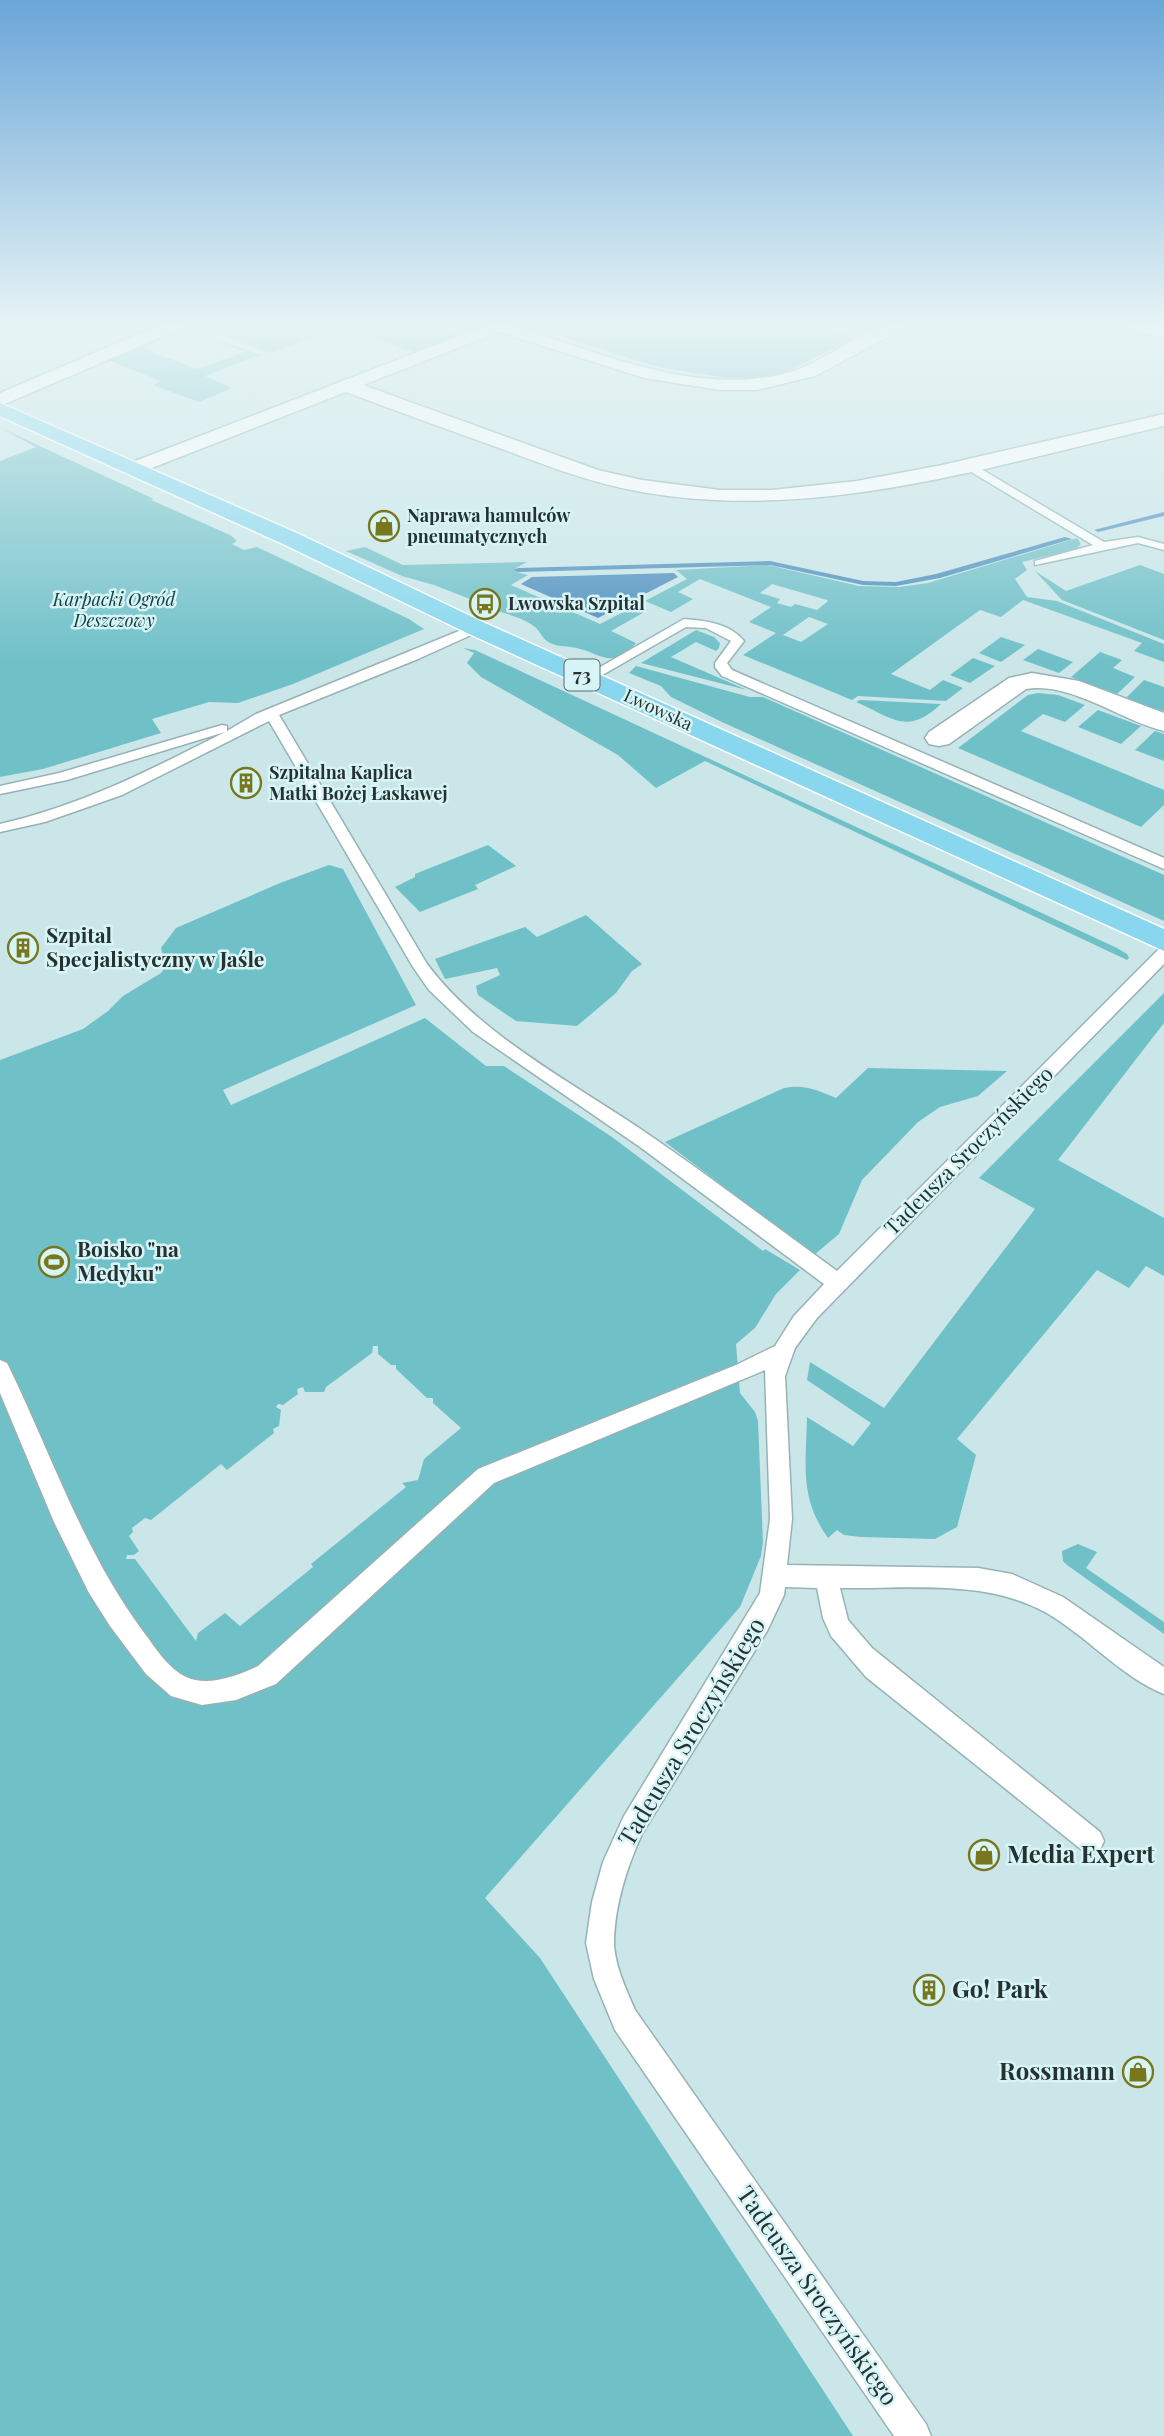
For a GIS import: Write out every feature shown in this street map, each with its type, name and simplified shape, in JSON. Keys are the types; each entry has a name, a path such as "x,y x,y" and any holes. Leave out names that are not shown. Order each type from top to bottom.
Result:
{"main road":[{"name":"Lwowska","path":"58,436 291,539 476,628 1164,941"}],"street":[{"path":"132,469 216,436"},
{"path":"484,436 592,475 680,491 756,497 811,494 967,465 1095,436"},
{"path":"939,738 1018,683 1031,680 1062,684 1164,723"}],"lane":[{"path":"967,465 1102,546"},
{"path":"1146,541 1164,536"},
{"path":"1039,563 1129,540 1146,541 1164,547"},
{"path":"587,678 682,624 705,624 730,634 738,641 721,663 720,667 727,673 1164,864"},
{"path":"0,828 40,819 117,792 272,714 476,628"},
{"path":"0,790 62,777 272,714"},
{"path":"272,714 421,967 455,1007 479,1028 646,1142 838,1283"},
{"path":"916,754 939,738"},
{"name":"Tadeusza Sroczyńskiego","path":"914,2436 625,2020 608,1979 600,1943 606,1902 616,1862 633,1825 758,1623 772,1594 781,1519 774,1376 779,1353 817,1304 1164,954"},
{"name":"Tadeusza Sroczyńskiego","path":"0,1369 77,1550 120,1622 156,1667 179,1687 200,1691 227,1690 249,1684 267,1675 486,1476 743,1371 779,1353"},
{"path":"776,1576 978,1579 1012,1585 1055,1605 1164,1682"},
{"path":"827,1576 834,1621 847,1641 875,1668 1091,1841"}],"green space":[{"name":"Karpacki Ogród Deszczowy","path":"15,436 230,535 237,541 232,544 244,550 257,547 409,619 424,629 293,684 238,703 209,702 152,719 161,733 43,769 0,777 0,461 36,447"},
{"path":"1077,538 1081,544 1076,549 1022,562 1027,570 1015,579 1027,597 1057,601 1164,644 1164,662 1134,651 1142,643 1023,600 1001,617 980,610 891,674 930,690 943,680 963,688 946,701 858,696 852,700 743,655 776,633 749,622 771,607 700,579 678,592 693,599 671,612 645,601 687,579 676,570 768,565 859,586 899,587 928,583","holes":["772,584 827,600 828,601 817,610 795,604 791,607 777,603 780,599 760,593","809,617 828,624 801,642 783,635"]},
{"path":"365,547 403,565 527,562 516,568 517,572 528,575 511,585 600,624 637,605 648,610 611,631 636,643 620,656 607,658 550,643 531,624 494,610 501,605 483,597 475,601 402,576 346,551"},
{"path":"1140,565 1164,574 1164,640 1062,600 1035,571 1066,591"},
{"path":"696,630 714,637 720,643 719,648 716,651 696,642 671,657 747,690 641,663"},
{"path":"1001,637 1025,645 1001,662 979,653"},
{"path":"463,648 475,650 1117,948 1129,958 1127,960 705,761 656,788 618,755 481,677 467,663 474,653"},
{"path":"1038,649 1073,662 1059,673 1023,660"},
{"path":"1100,652 1122,660 1113,668 1135,677 1117,694 1071,677"},
{"path":"973,658 995,666 970,683 950,675"},
{"path":"636,666 750,697 763,697 1164,875 1164,921 722,722 671,697 661,686 629,673"},
{"path":"1144,680 1164,687 1164,711 1124,700"},
{"path":"1028,695 1058,695 1085,705 1065,722 1043,714 1021,731 1164,790 1164,805 1141,827 958,748"},
{"path":"856,702 941,704 929,714 909,722 890,718"},
{"path":"1098,710 1141,726 1121,744 1078,727"},
{"path":"1155,731 1164,734 1164,761 1135,750"},
{"path":"488,845 516,866 475,885 478,889 420,912 395,887 415,877 415,874"},
{"path":"329,865 343,869 416,1005 223,1090 231,1105 425,1018 486,1066 504,1066 612,1137 763,1251 765,1249 800,1270 776,1294 755,1328 736,1344 740,1393 755,1412 758,1421 763,1542 761,1556 740,1607 485,1898 540,1958 853,2436 0,2436 0,1060 83,1029 123,996 161,973 166,965 161,948 176,928","holes":["373,1346 378,1346 378,1354 391,1365 396,1365 396,1369 427,1398 433,1398 433,1403 461,1428 424,1459 418,1480 402,1483 406,1487 240,1626 225,1613 198,1633 196,1641 135,1559 126,1559 127,1555 134,1555 139,1551 129,1536 133,1532 132,1528 145,1518 151,1520 221,1464 227,1470 274,1433 273,1429 279,1426 281,1410 276,1407 298,1394 297,1389 303,1387 305,1392 324,1392 326,1387 372,1353"]},
{"path":"586,915 642,964 632,971 616,993 577,1026 516,1021 478,995 476,986 500,975 497,968 445,979 435,959 525,927 537,937"},
{"path":"1164,993 1164,1023 1058,1160 1164,1218 1164,1276 1146,1266 1129,1288 1097,1270 957,1439 976,1455 957,1527 935,1539 861,1537 844,1535 837,1530 828,1538 812,1509 808,1494 807,1417 853,1446 871,1423 807,1380 810,1362 884,1408 1035,1209 979,1178"},
{"path":"868,1068 1007,1071 978,1096 940,1107 918,1122 862,1180 839,1234 814,1255 665,1142 784,1088 805,1087 836,1098"},
{"path":"1078,1544 1097,1552 1086,1568 1164,1622 1164,1634 1063,1561 1062,1551"}],"shaded area":[{"path":"674,573 678,577 598,618 521,584 532,577"}],"waterway":[{"path":"1098,530 1164,514"},
{"path":"518,570 770,563 863,583 896,584 937,576 1068,539"}],"place":[{"name":"Naprawa hamulców pneumatycznych","path":"384,526"},
{"name":"Lwowska Szpital","path":"485,604"},
{"name":"Szpitalna Kaplica Matki Bożej Łaskawej","path":"246,783"},
{"name":"Szpital Specjalistyczny w Jaśle","path":"23,948"},
{"name":"Boisko \"na Medyku\"","path":"54,1262"},
{"name":"Media Expert","path":"984,1855"},
{"name":"Go! Park","path":"929,1990"},
{"name":"Rossmann","path":"1138,2072"}]}
